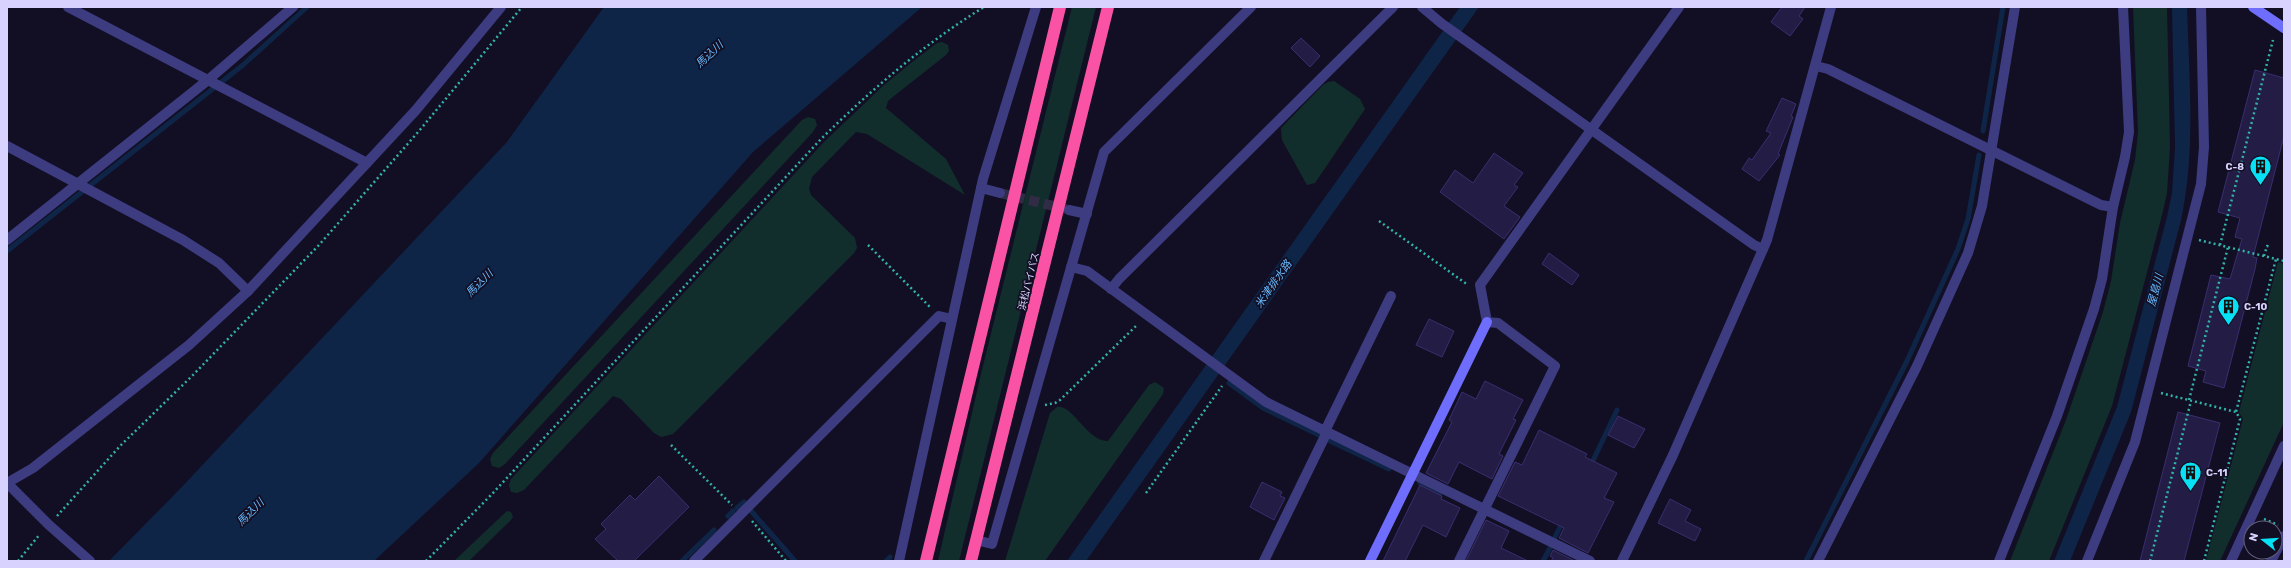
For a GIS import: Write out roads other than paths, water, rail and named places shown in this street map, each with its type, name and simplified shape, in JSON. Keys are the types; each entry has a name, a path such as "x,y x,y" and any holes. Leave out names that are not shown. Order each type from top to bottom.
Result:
{"highway":[{"path":"926,561 1060,7"},
{"name":"浜松バイパス","path":"971,561 1108,7"}],"street":[{"path":"68,7 367,163"},
{"path":"7,240 208,80 293,7"},
{"path":"90,561 48,524 7,483 33,468 189,345 248,292 367,163 463,54 500,7"},
{"path":"899,561 981,188 1036,7"},
{"path":"976,540 992,544 1104,152 1251,7"},
{"path":"1111,289 1118,279 1393,7"},
{"path":"1422,7 1464,39 1754,245 1763,249"},
{"path":"1370,561 1487,322 1480,285 1679,7"},
{"path":"1622,561 1673,455 1763,249 1816,66 1831,7"},
{"path":"1818,561 1917,366 1968,253 1979,222 2014,7"},
{"path":"1999,561 2049,437 2094,309 2102,279 2113,207 2125,158 2129,132 2123,7"},
{"path":"2087,561 2129,458 2149,390 2189,237 2204,166 2201,7"},
{"path":"2254,7 2284,28"},
{"path":"1816,66 1828,69 2101,205 2113,207"},
{"path":"7,146 183,240 219,263 248,292"},
{"path":"981,188 1000,193"},
{"path":"1069,210 1087,214"},
{"path":"1071,267 1087,272 1266,402 1590,561"},
{"path":"1264,561 1391,296"},
{"path":"694,561 939,316 952,319"},
{"path":"1459,561 1555,366 1498,323 1487,322"},
{"path":"2231,561 2284,446"},
{"path":"2271,561 2284,536"}],"water":[{"name":"馬込川","path":"604,7 922,7 753,152 479,463 374,561 109,561 178,491 507,142"},
{"name":"米津排水路","path":"1460,7 1479,7 1086,561 1067,561"},
{"name":"屋島川","path":"2172,7 2187,8 2190,87 2190,141 2186,194 2181,220 2131,412 2070,561 2054,561 2117,407 2167,217 2172,193 2175,147"}],"waterway":[{"path":"7,251 243,65 307,7"},
{"path":"1983,131 2003,7"},
{"path":"1806,561 1907,361 1958,249 1968,219 1979,155"},
{"path":"1229,383 1263,408 1319,435"},
{"path":"1590,467 1617,410"},
{"path":"1330,441 1389,469"},
{"path":"1420,483 1440,493"},
{"path":"737,508 744,502"},
{"path":"728,516 733,511"},
{"path":"752,512 795,561"},
{"path":"1554,539 1563,521"},
{"path":"682,561 714,530"},
{"path":"1543,561 1551,546"},
{"path":"886,561 890,557"}],"tunnel":[{"path":"1000,193 1066,209"}],"place":[{"name":"C-8","path":"2260,186"},
{"name":"C-10","path":"2229,326"},
{"name":"C-11","path":"2191,492"}]}
